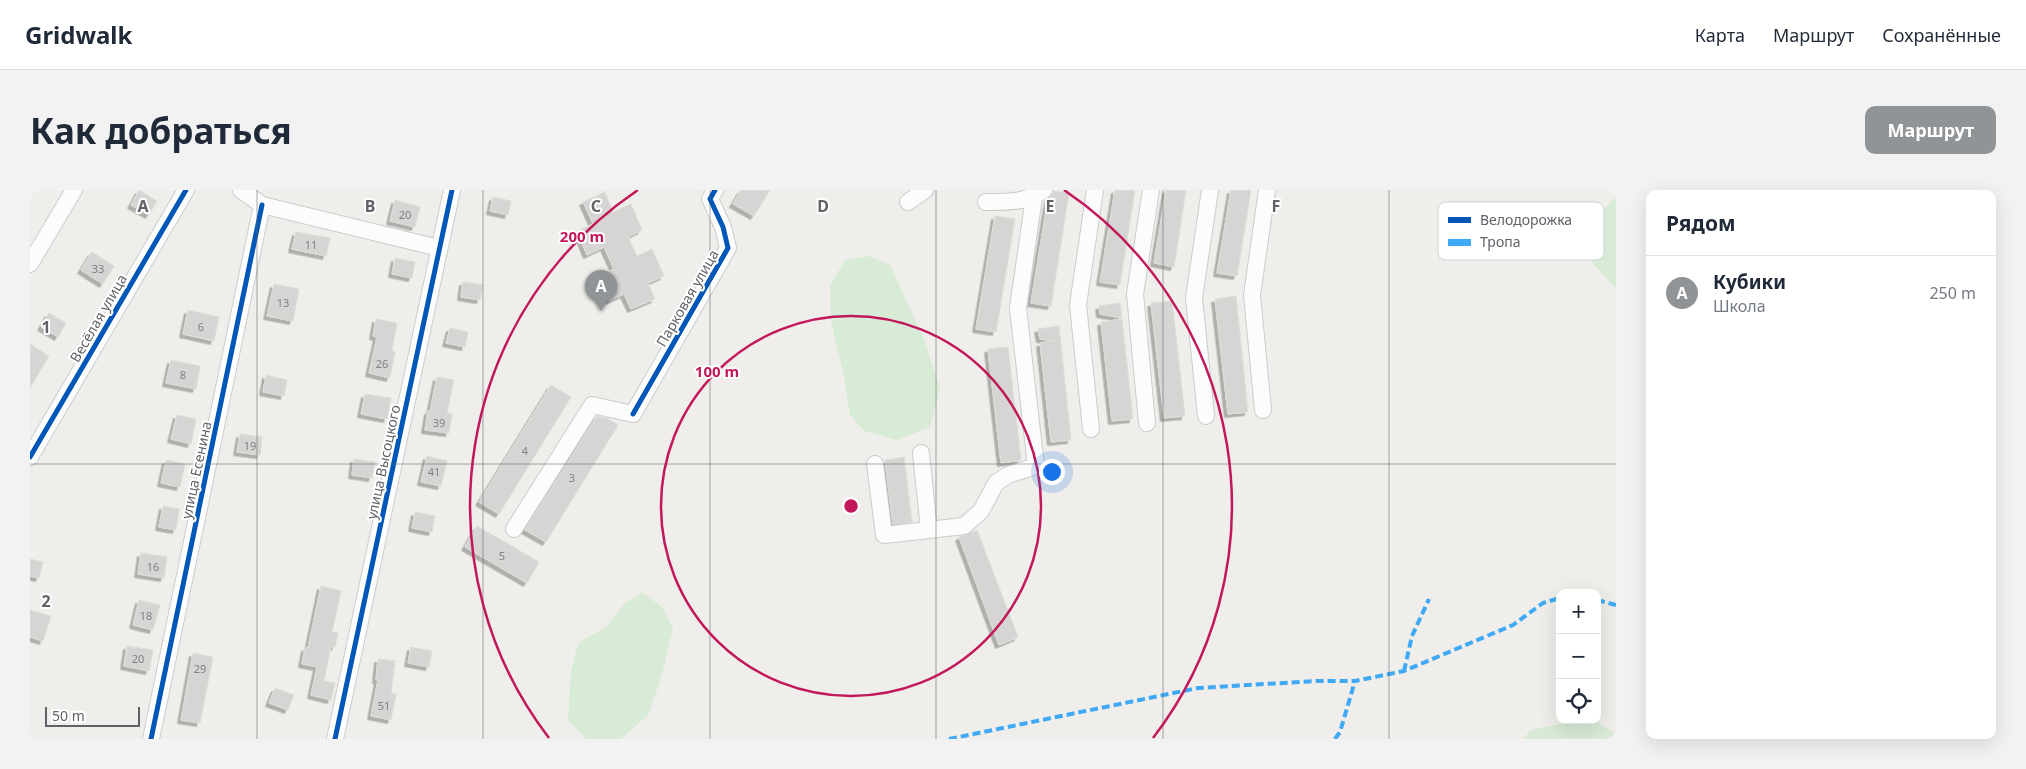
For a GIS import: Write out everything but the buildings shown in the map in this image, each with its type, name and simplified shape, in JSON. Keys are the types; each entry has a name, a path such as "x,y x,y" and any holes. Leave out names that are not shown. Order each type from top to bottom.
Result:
{"street":[{"path":"30,264 74,190"},
{"name":"Весёлая улица","path":"30,457 186,190"},
{"path":"241,190 262,205 439,248"},
{"name":"улица Высоцкого","path":"335,739 452,190"},
{"name":"Парковая улица","path":"514,529 592,405 633,414 728,248 723,227 710,199 715,190"},
{"path":"908,202 925,190"},
{"path":"1091,429 1078,306 1095,190"},
{"path":"1147,423 1135,294 1150,190"},
{"path":"1206,416 1194,298 1210,190"},
{"path":"1263,410 1252,295 1267,190"},
{"path":"986,202 1013,203 1039,193"},
{"path":"875,464 884,535 964,526 981,511 996,483 1008,475 1036,466 1018,308 1039,193"},
{"name":"улица Есенина","path":"151,739 262,205"},
{"path":"920,453 929,530"}],"green space":[{"path":"1616,196 1616,289 1590,260 1604,260 1604,209"},
{"path":"869,256 890,265 924,339 940,389 930,427 897,440 864,431 850,415 844,377 831,321 830,286 845,260"},
{"path":"642,592 662,607 673,628 662,675 648,715 621,739 586,739 568,720 571,671 578,643 606,627 624,604"},
{"path":"1560,724 1600,724 1616,734 1616,739 1524,739 1530,730"}],"marked path":[{"path":"1404,671 1412,636 1429,599"},
{"path":"949,739 1198,688 1316,681 1355,681 1404,671 1513,625 1543,603 1556,599"},
{"path":"1601,601 1616,605"},
{"path":"1335,739 1340,732 1355,681"}],"cycle path":[{"path":"30,457 186,190"},
{"path":"335,739 452,190"},
{"path":"633,414 728,248 723,227 710,199 715,190"},
{"path":"151,739 262,205"}],"place":[{"name":"Кубики","path":"601,311"}]}
